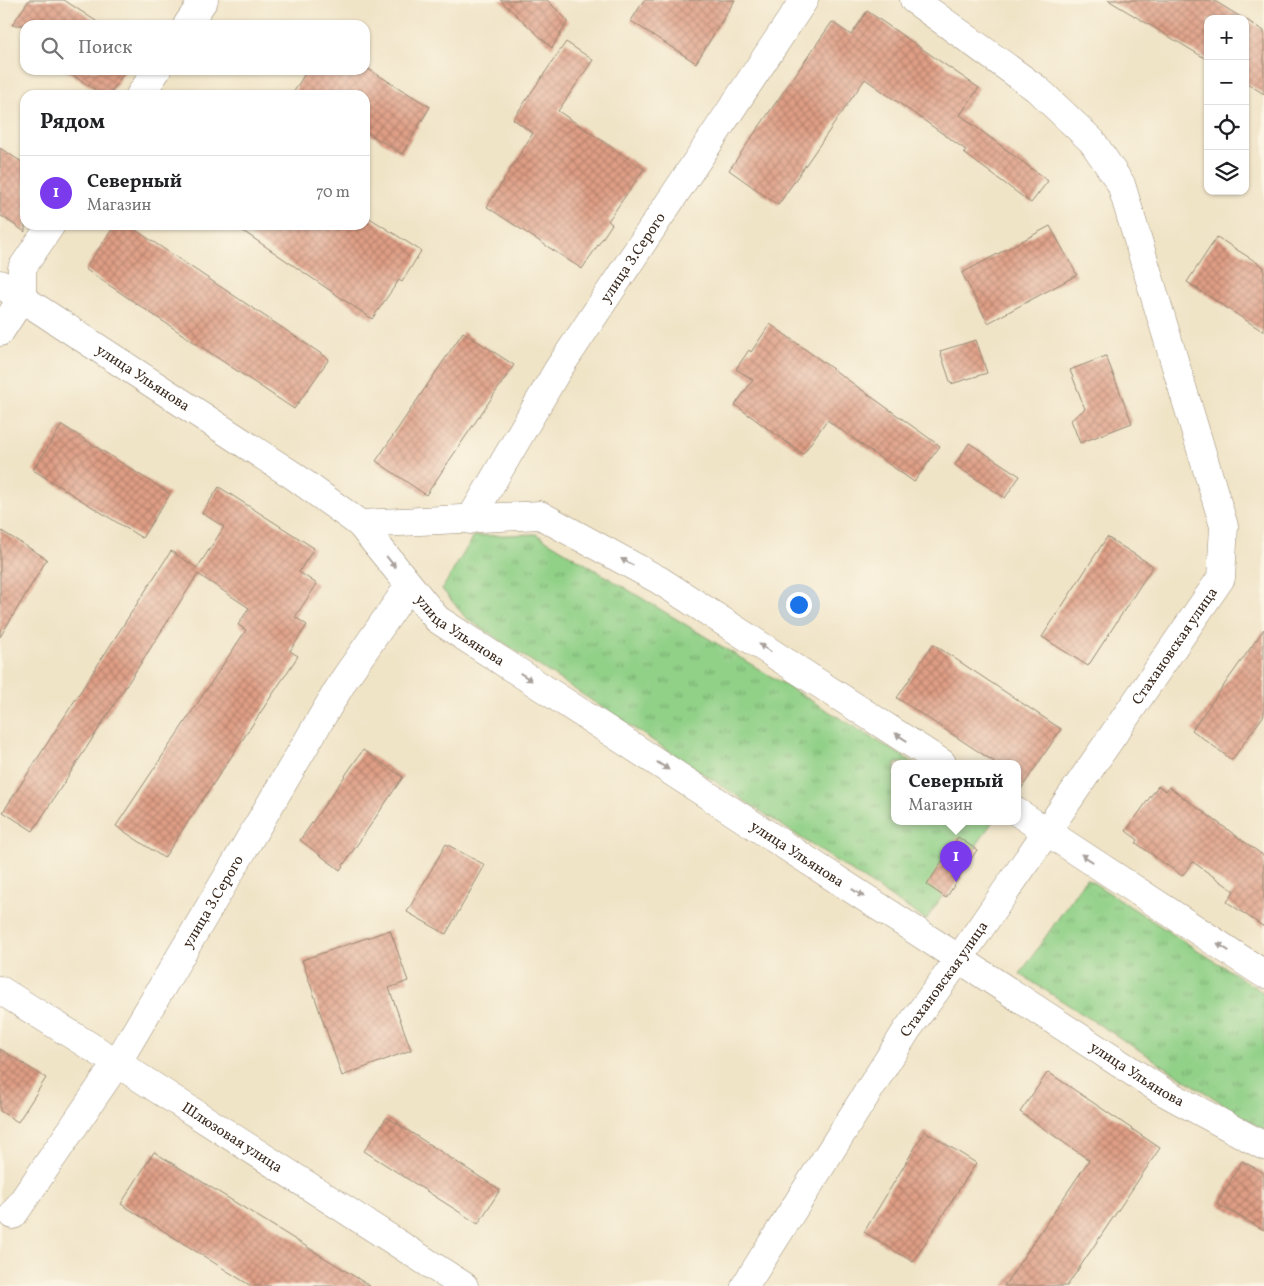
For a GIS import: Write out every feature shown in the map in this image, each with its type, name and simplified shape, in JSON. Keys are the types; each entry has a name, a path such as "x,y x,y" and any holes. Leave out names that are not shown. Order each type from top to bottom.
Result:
{"street":[{"path":"190,20 204,0"},
{"name":"улица З.Серого","path":"470,520 557,372 804,0"},
{"name":"Стахановская улица","path":"745,1286 907,1030 959,959 1221,578 1224,526 1121,184 1092,141 1038,89 914,0"},
{"path":"143,90 154,75"},
{"path":"0,332 11,291 22,268 48,230"},
{"name":"улица Ульянова","path":"11,291 294,476 360,524 437,619 1162,1091 1264,1146"},
{"path":"360,524 540,516 659,580 937,760"},
{"name":"улица З.Серого","path":"13,1215 117,1063 345,678 409,586"},
{"path":"1021,815 1264,974"},
{"name":"Шлюзовая улица","path":"0,990 464,1286"}],"green space":[{"path":"536,534 909,760 891,760 891,825 990,825 926,920 466,618 442,589 474,536"},
{"path":"1086,878 1264,993 1264,1130 1020,974"}],"building":[{"path":"29,0 64,0 94,20 20,20 20,25 12,25"},
{"path":"500,0 547,0 568,21 552,48"},
{"path":"644,0 735,0 696,63 631,21"},
{"path":"1108,0 1213,0 1237,15 1204,15 1204,58"},
{"path":"867,11 979,88 960,115 1048,181 1031,203 964,153 966,150 865,79 778,205 729,170 832,22 851,35"},
{"path":"1249,22 1264,31 1264,94 1249,85"},
{"path":"566,42 593,60 558,111 644,169 608,221 612,224 582,269 487,207 533,133 513,119"},
{"path":"370,70 430,107 402,154 370,134 370,90 295,90 304,75 370,75"},
{"path":"73,75 123,75 112,90 95,90"},
{"path":"0,148 20,161 20,229 0,215"},
{"path":"370,218 421,251 402,282 399,280 372,319 241,230 370,230"},
{"path":"1050,226 1077,275 988,323 962,273"},
{"path":"112,230 136,230 329,359 294,409 85,269"},
{"path":"1217,237 1264,267 1264,332 1187,282"},
{"path":"770,324 940,446 914,482 827,420 803,454 735,405 753,380 736,369 749,350 751,352"},
{"path":"463,332 514,365 426,495 376,461"},
{"path":"976,340 987,373 951,384 940,351"},
{"path":"1106,356 1132,423 1080,443 1071,420 1085,409 1070,370"},
{"path":"62,425 170,494 142,538 33,470"},
{"path":"969,443 1020,476 1005,498 955,465"},
{"path":"219,487 314,548 299,572 317,584 295,617 307,625 290,651 298,656 164,858 116,826 246,630 238,625 249,608 198,574 33,831 3,812 171,551 197,568 224,527 202,513"},
{"path":"0,530 47,559 0,637"},
{"path":"1107,537 1153,566 1088,666 1042,637"},
{"path":"1264,629 1264,715 1232,760 1192,730"},
{"path":"933,644 1061,729 1021,789 1021,760 991,760 897,698"},
{"path":"363,750 403,777 340,870 300,840"},
{"path":"1158,786 1166,791 1169,787 1264,856 1264,927 1227,902 1234,891 1193,862 1182,876 1136,843 1138,840 1126,831"},
{"path":"958,837 977,850 946,898 927,885"},
{"path":"446,844 485,865 446,934 407,912"},
{"path":"390,930 408,981 389,988 411,1050 342,1076 302,960"},
{"path":"0,1049 46,1078 18,1122 0,1111"},
{"path":"1048,1072 1160,1148 1067,1286 1004,1286 1089,1160 1020,1112"},
{"path":"387,1117 500,1190 478,1224 364,1151"},
{"path":"925,1131 976,1163 913,1262 864,1232"},
{"path":"154,1152 370,1286 251,1286 121,1204"},
{"path":"1242,1161 1264,1173 1264,1230 1217,1204"}],"place":[{"name":"Северный","path":"956,882"}]}
